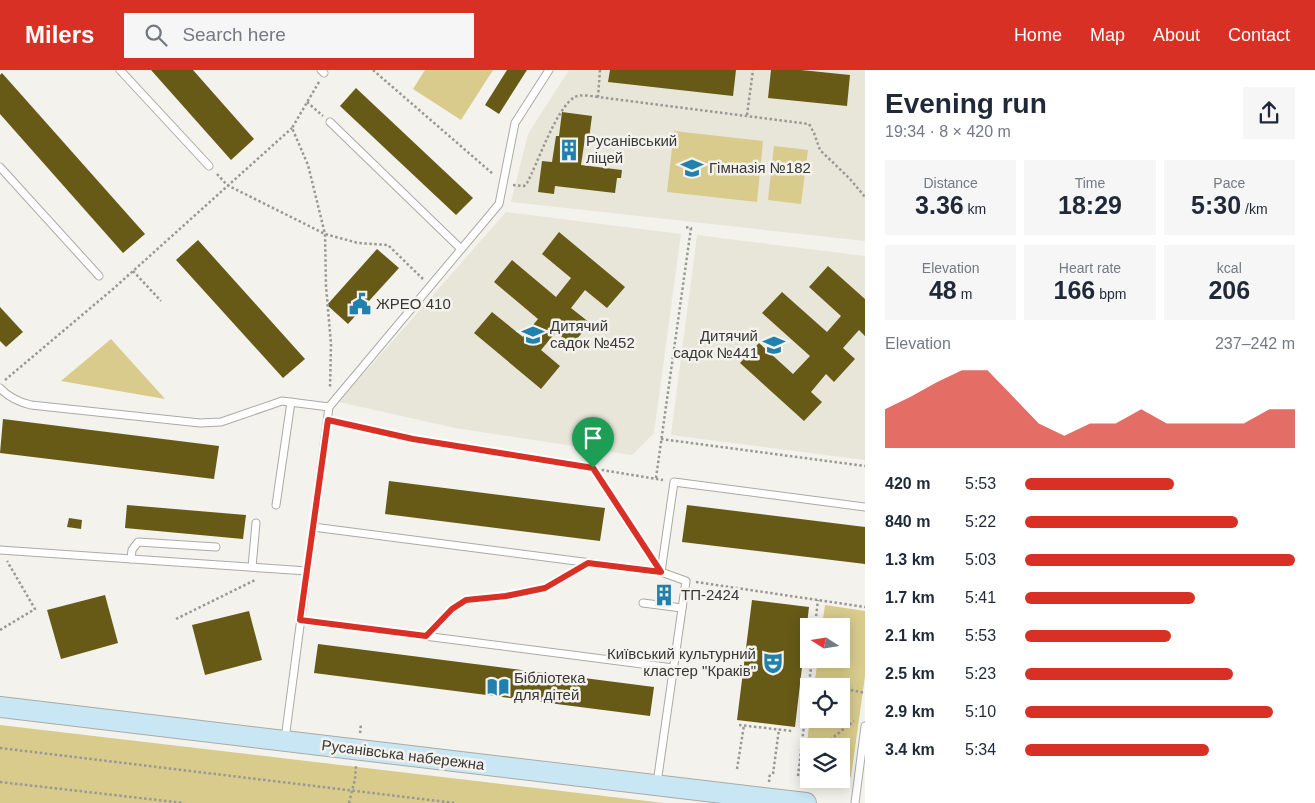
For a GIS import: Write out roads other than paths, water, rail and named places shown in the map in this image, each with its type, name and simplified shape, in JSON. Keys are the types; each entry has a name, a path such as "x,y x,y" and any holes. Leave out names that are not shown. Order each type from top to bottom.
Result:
{"main road":[{"name":"Русанівська набережна","path":"0,707 806,803"}],"lane":[{"path":"120,70 209,166"},
{"path":"285,741 329,407 498,204 515,123 548,70"},
{"path":"330,122 462,248"},
{"path":"0,167 99,276"},
{"path":"0,388 21,403 31,405 200,423 222,422 282,401 329,407"},
{"path":"276,505 291,402"},
{"path":"661,572 674,482 865,507"},
{"path":"252,567 256,523"},
{"path":"313,527 661,572 686,581 657,786"},
{"path":"131,559 132,550 138,542 216,546"},
{"path":"0,550 307,571"},
{"path":"643,603 682,608"},
{"path":"300,620 673,668"},
{"path":"855,803 865,726"}],"place":[{"name":"Русанівський ліцей","path":"569,150"},
{"name":"Гімназія №182","path":"692,168"},
{"name":"ЖРЕО 410","path":"360,304"},
{"name":"Дитячий садок №452","path":"533,335"},
{"name":"Дитячий садок №441","path":"774,345"},
{"name":"ТП-2424","path":"664,595"},
{"name":"Київський культурний кластер \"Краків\"","path":"773,663"},
{"name":"Бібліотека для дітей","path":"498,687"}]}
